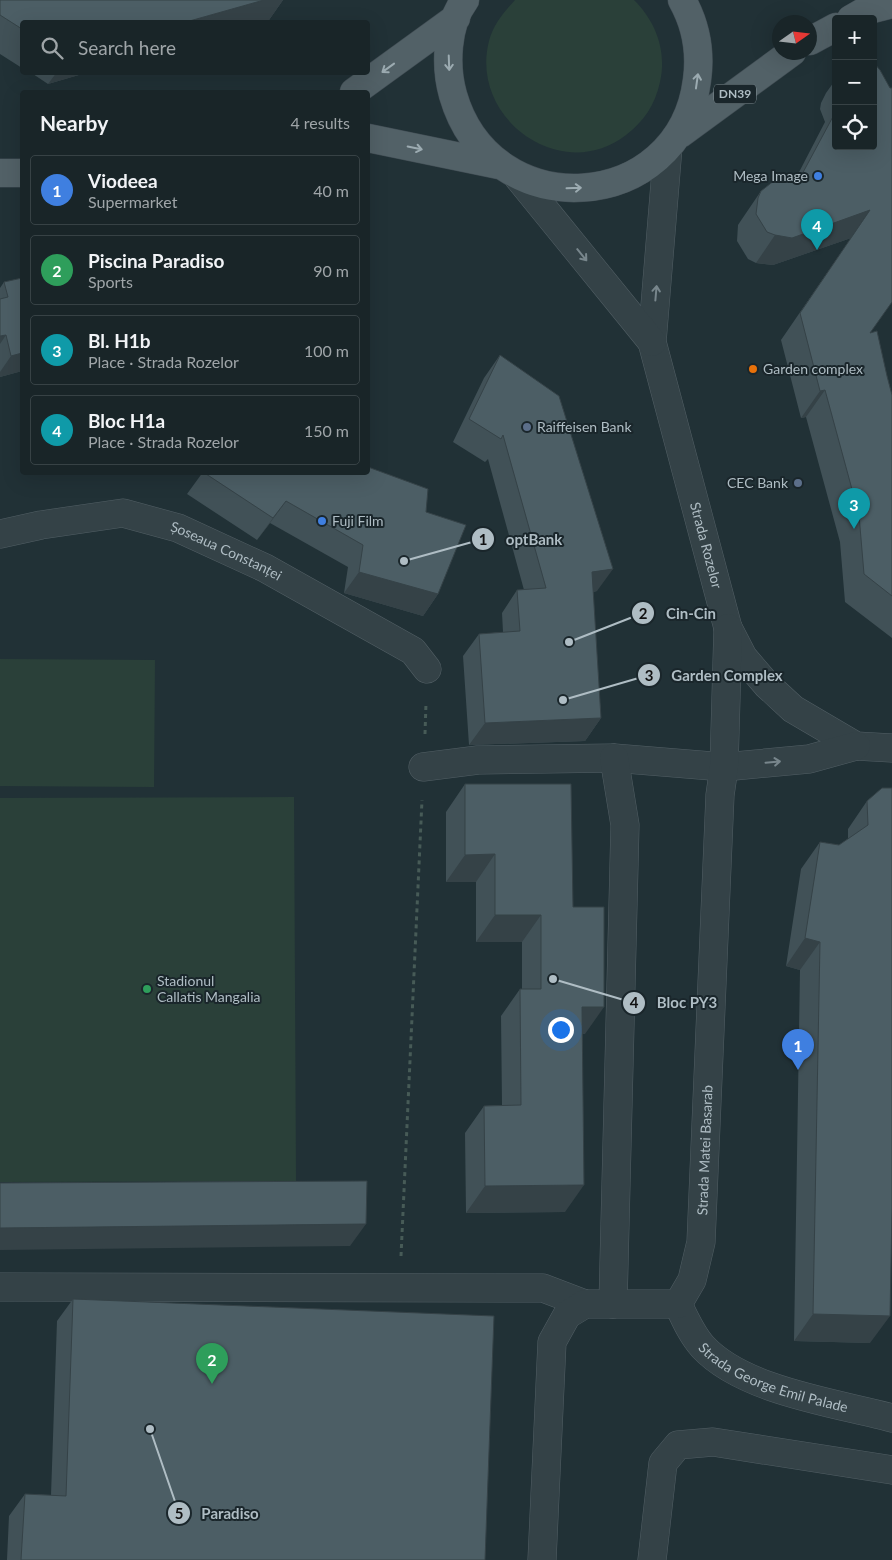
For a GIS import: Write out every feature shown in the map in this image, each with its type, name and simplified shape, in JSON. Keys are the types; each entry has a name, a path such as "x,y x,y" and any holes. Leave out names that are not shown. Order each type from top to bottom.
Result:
{"main road":[{"path":"370,138 509,171 557,188 598,187 637,173 673,142 695,99 700,59 692,18 682,0"},
{"path":"858,15 865,11 892,4"},
{"path":"461,6 448,50 449,83 456,106 476,142 509,171"},
{"path":"356,90 461,6"},
{"path":"817,37 832,29"},
{"name":"DN39","path":"673,142 781,60"},
{"path":"0,173 20,173"}],"street":[{"name":"Strada Rozelor","path":"673,142 652,342 728,628 743,657 767,685 793,709 856,746 892,748"},
{"name":"Strada Rozelor","path":"509,171 652,342"},
{"name":"Șoseaua Constanței","path":"0,534 41,525 123,513 178,528 265,568 413,651 427,669"},
{"name":"Strada Matei Basarab","path":"678,1304 692,1280 701,1242 720,795 724,767 728,628"},
{"path":"424,767 478,760 614,758 724,767 808,759 856,746"},
{"path":"613,1304 625,825 614,758"},
{"path":"0,1287 543,1288 585,1304 678,1304"},
{"path":"542,1560 552,1342 567,1315 585,1304"},
{"name":"Strada George Emil Palade","path":"678,1304 690,1328 704,1348 736,1372 776,1389 892,1418"},
{"path":"652,1560 663,1463 678,1445 713,1442 892,1470"}],"path":[{"path":"399,1289 427,669"}],"green space":[{"path":"515,0 634,0 654,27 661,48 662,70 652,105 632,130 601,149 575,152 549,148 526,136 507,118 493,96 487,69 489,41 493,30 499,19"},
{"path":"0,659 155,660 154,787 0,786"},
{"name":"Stadionul Callatis Mangalia","path":"294,797 296,1181 0,1182 0,798"}],"building":[{"path":"0,0 264,0 193,20 20,20 20,28 0,15"},
{"path":"877,67 890,88 892,88 892,302 870,333 877,331 892,395 892,596 864,574 859,515 825,390 820,391 800,313 870,210 792,238 767,232 756,214 761,191 775,180 800,178 832,118 832,150 877,150"},
{"path":"20,278 20,354 11,356 6,335 0,336 0,299 8,297 4,282"},
{"path":"500,355 559,396 613,569 592,572 601,718 485,723 479,634 520,631 517,590 546,588 503,435 501,439 469,419"},
{"path":"370,468 428,489 426,512 466,525 438,594 359,572 363,545 286,501 273,518 208,475 370,475"},
{"path":"465,784 571,784 573,907 604,907 604,1007 582,1007 584,1185 485,1186 484,1106 521,1105 520,989 541,989 541,915 495,915 495,854 465,855"},
{"path":"882,788 892,788 892,1209 890,1316 813,1314 820,942 805,938 820,842 839,845 868,825 867,801"},
{"path":"367,1181 366,1224 0,1228 0,1183"},
{"path":"73,1299 494,1316 485,1560 21,1560 25,1494 66,1496"}],"place":[{"name":"Mega Image","path":"818,176"},
{"name":"Bloc H1a","path":"817,250"},
{"name":"Garden complex","path":"753,369"},
{"name":"Raiffeisen Bank","path":"527,427"},
{"name":"CEC Bank","path":"798,483"},
{"name":"Fuji Film","path":"322,521"},
{"name":"Bl. H1b","path":"854,529"},
{"name":"optBank","path":"404,561"},
{"name":"Cin-Cin","path":"569,642"},
{"name":"Garden Complex","path":"563,700"},
{"name":"Bloc PY3","path":"553,979"},
{"name":"Stadionul Callatis Mangalia","path":"147,989"},
{"name":"Viodeea","path":"798,1070"},
{"name":"Piscina Paradiso","path":"212,1384"},
{"name":"Paradiso","path":"150,1429"}]}
